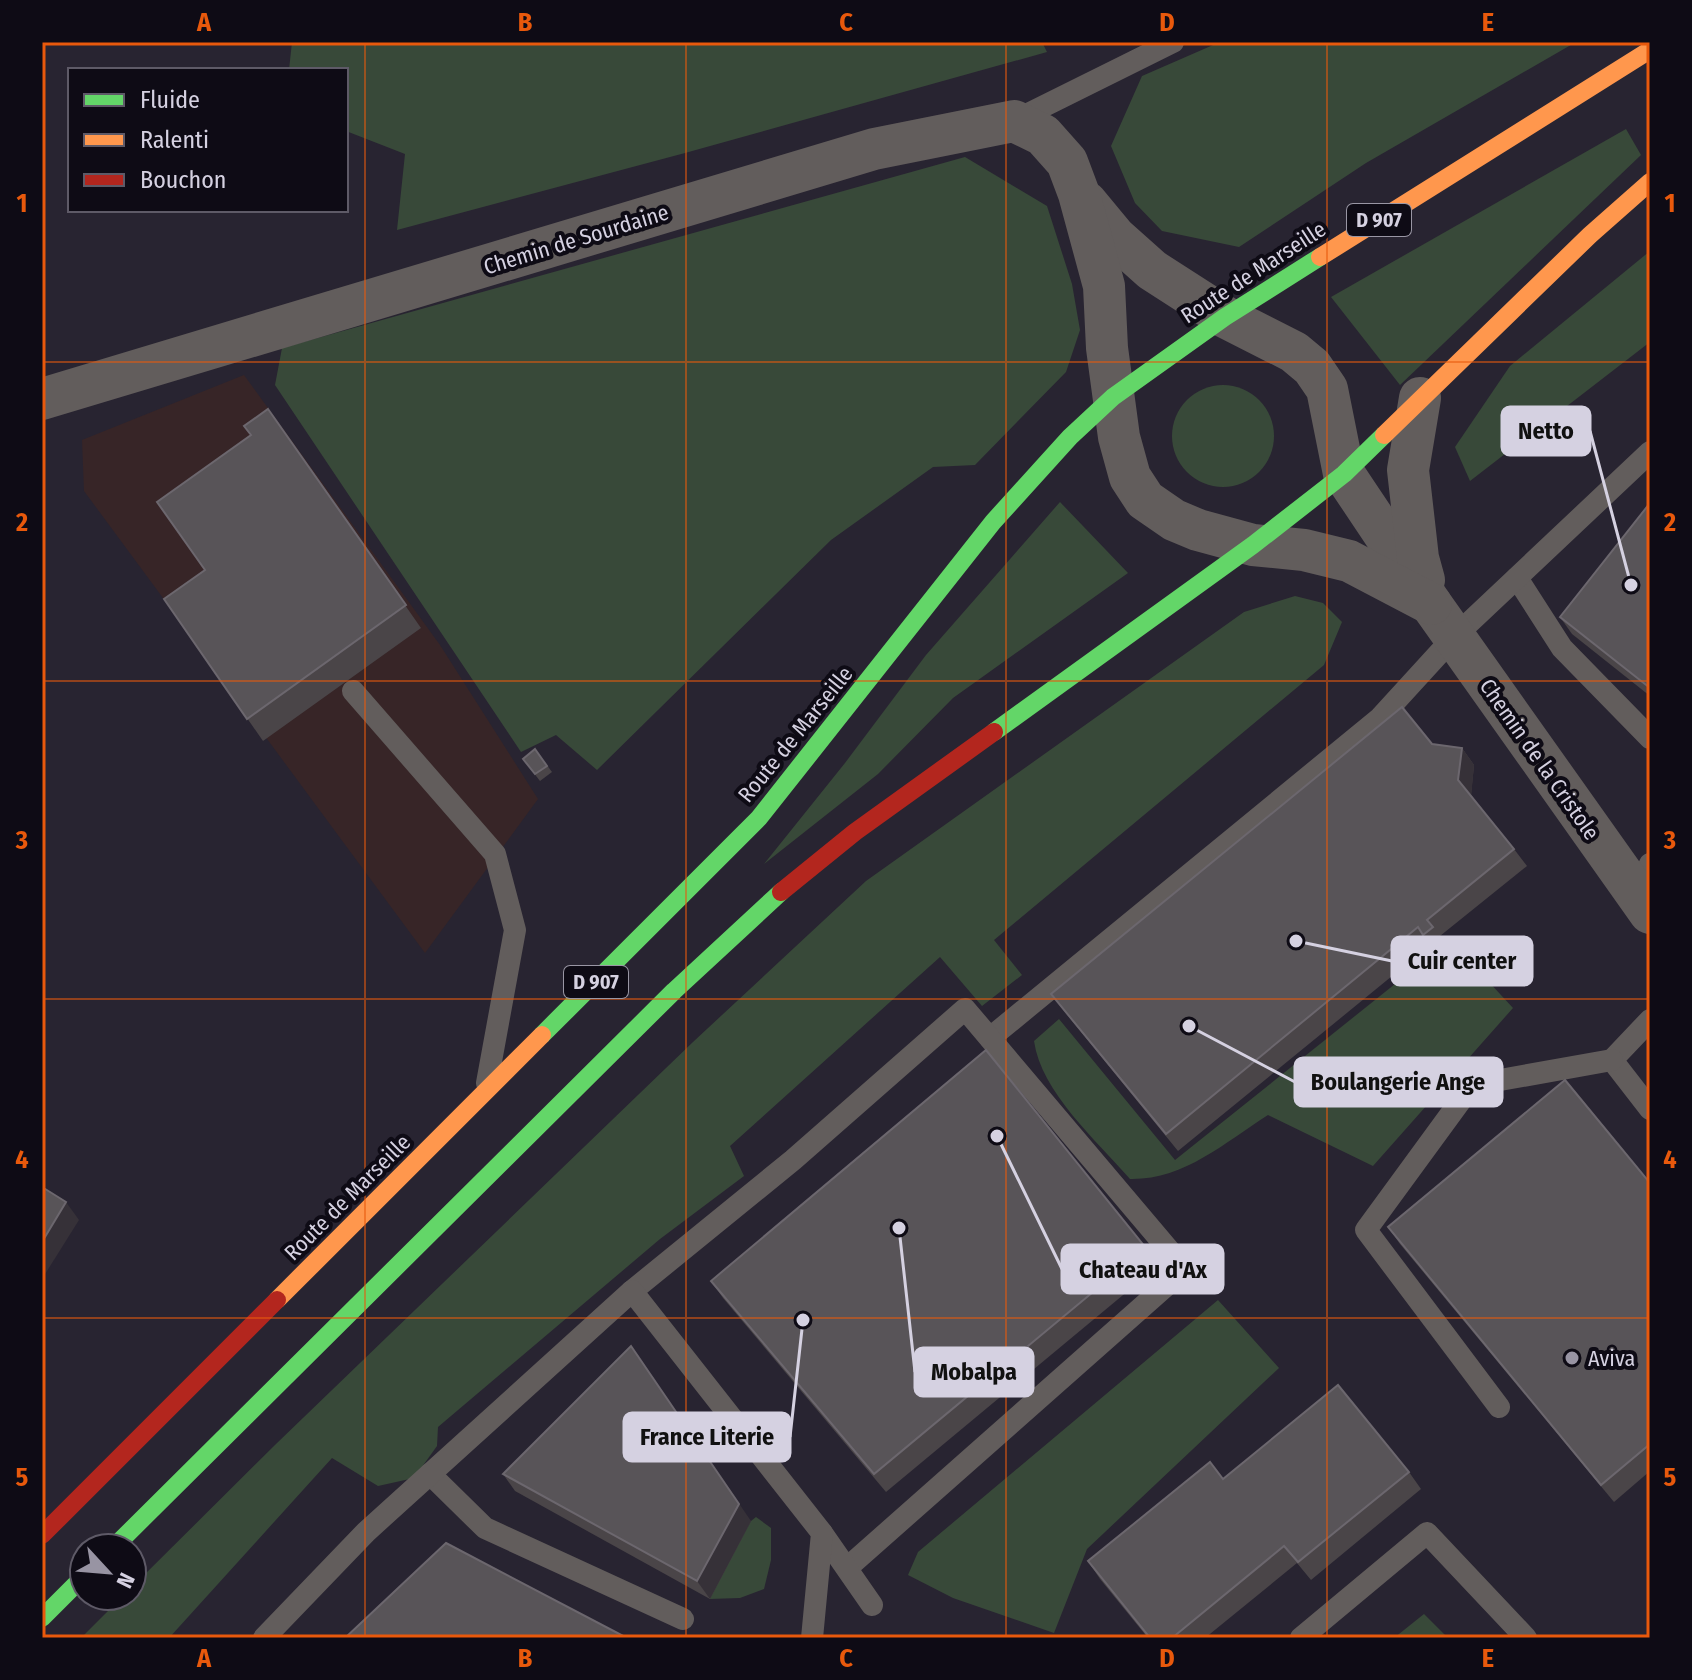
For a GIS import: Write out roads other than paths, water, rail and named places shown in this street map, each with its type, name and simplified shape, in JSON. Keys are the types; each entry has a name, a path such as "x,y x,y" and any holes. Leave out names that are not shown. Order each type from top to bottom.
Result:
{"main road":[{"name":"Route de Marseille","path":"42,1535 759,818 993,522 1070,437 1113,397 1225,317 1650,50"},
{"name":"D 907","path":"129,1532 674,991 780,893 867,823 1253,545 1344,474 1590,235 1650,182"},
{"path":"42,1618 68,1592"}],"street":[{"path":"1014,121 1043,135 1067,162 1079,194 1104,286 1119,437 1130,477 1145,500 1174,520 1198,530 1253,545 1304,550 1349,561 1442,621"},
{"name":"Chemin de Sourdaine","path":"42,399 874,149 1014,121"},
{"path":"1079,194 1115,237 1152,270 1225,317 1281,344 1312,367 1327,389 1344,474"},
{"path":"1420,398 1408,470 1418,558 1442,621"},
{"name":"Chemin de la Cristole","path":"1344,474 1442,621 1645,890"}],"lane":[{"path":"1014,121 1173,42"},
{"path":"990,1038 1380,718 1442,621 1517,578 1650,452"},
{"path":"1517,578 1562,648 1650,738"},
{"path":"353,691 495,854 515,930 486,1093"},
{"path":"264,1638 366,1532 632,1291 793,1160 965,1009 1185,1269 847,1568"},
{"path":"1499,1407 1366,1230 1472,1085 1612,1060 1650,1020"},
{"path":"1612,1060 1650,1109"},
{"path":"632,1291 822,1533 872,1605"},
{"path":"430,1474 485,1528 683,1619"},
{"path":"812,1638 822,1533"},
{"path":"1301,1638 1427,1533 1526,1638"}],"place":[{"name":"Netto","path":"1631,585"},
{"name":"Cuir center","path":"1296,941"},
{"name":"Boulangerie Ange","path":"1189,1026"},
{"name":"Chateau d'Ax","path":"997,1136"},
{"name":"Mobalpa","path":"899,1228"},
{"name":"France Literie","path":"803,1320"},
{"name":"Aviva","path":"1572,1358"}]}
